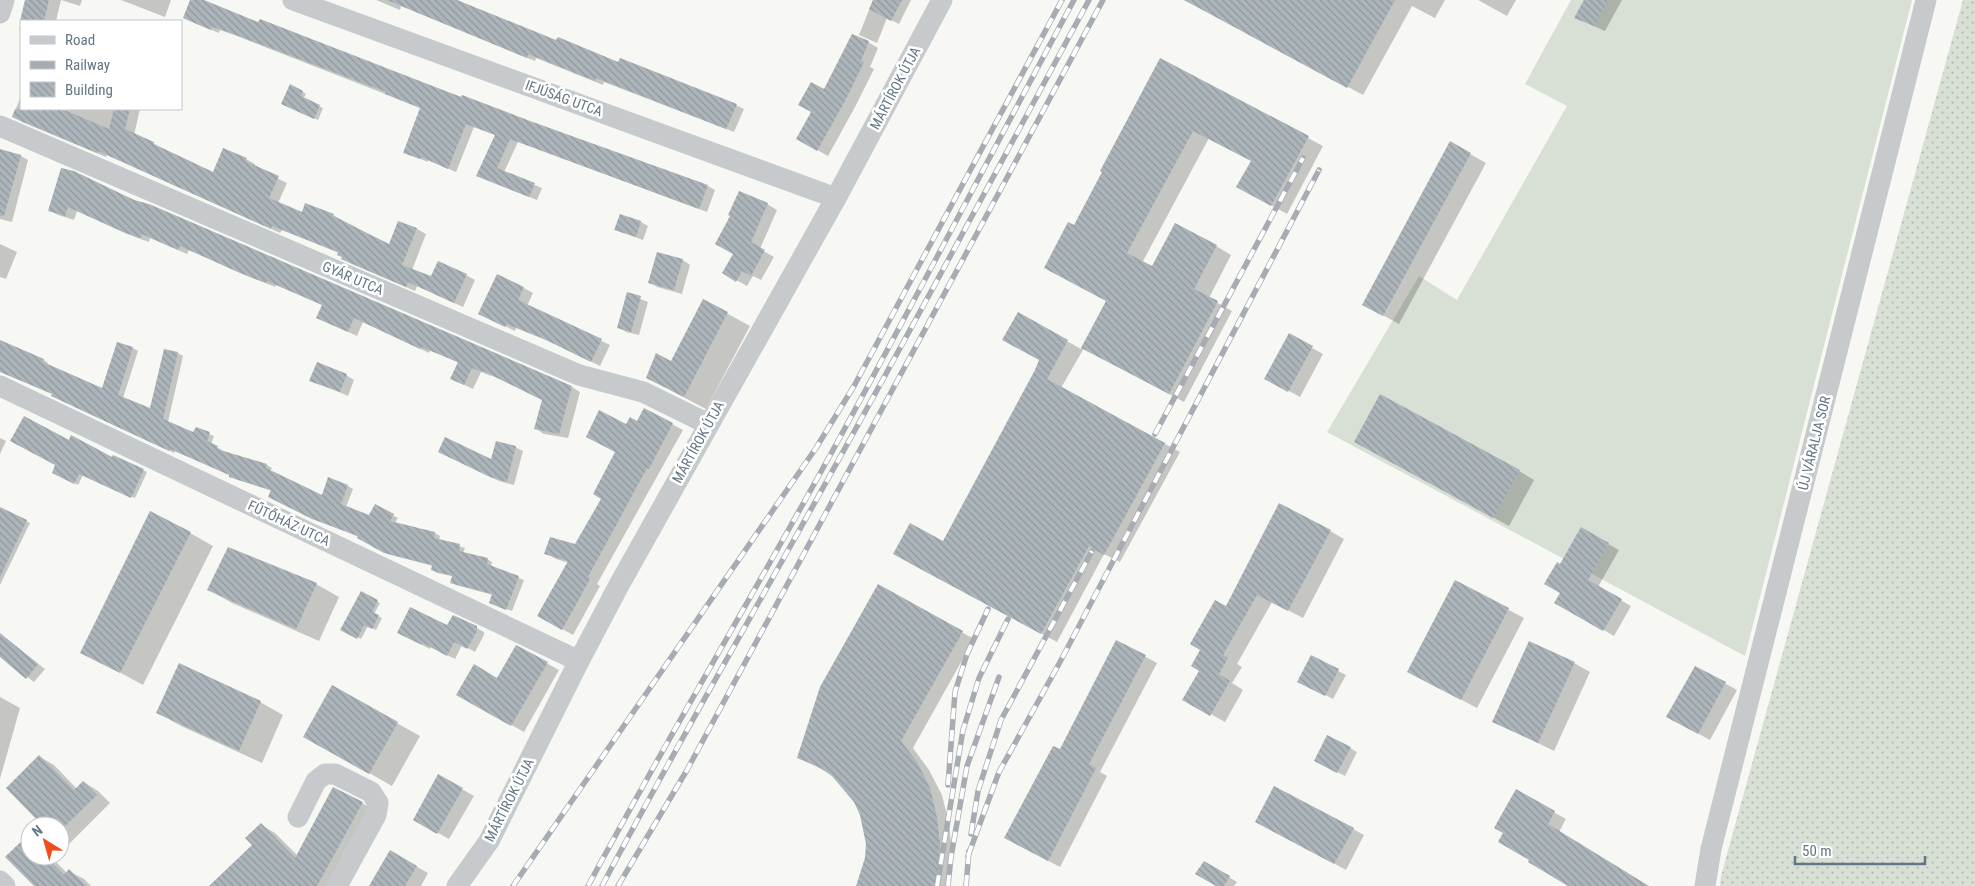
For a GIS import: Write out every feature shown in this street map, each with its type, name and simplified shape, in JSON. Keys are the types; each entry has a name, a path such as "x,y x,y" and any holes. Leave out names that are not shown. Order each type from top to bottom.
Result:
{"street":[{"path":"0,13 4,0"},
{"name":"IFJÚSÁG UTCA","path":"293,0 836,198"},
{"name":"MÁRTÍROK ÚTJA","path":"458,886 489,841 578,661 708,424 836,198 942,0"},
{"name":"ÚJ VÁRALJA SOR","path":"1705,886 1711,849 1926,0"},
{"name":"GYÁR UTCA","path":"0,126 579,375 643,392 708,424"},
{"name":"FŰTŐHÁZ UTCA","path":"0,386 578,661"},
{"path":"298,817 316,781 325,774 335,774 371,792 378,803 376,815 337,886"},
{"path":"0,881 5,886"}],"shaded area":[{"path":"1571,0 1912,0 1745,656 1327,432 1419,276 1457,300 1567,106 1525,84"},
{"path":"1963,0 1975,0 1975,886 1720,886 1721,876"}],"building":[{"path":"25,0 49,0 44,20 20,20"},
{"path":"190,0 204,0 258,22 260,19 461,97 462,95 708,185 699,209 510,139 497,168 535,183 529,197 476,176 495,135 466,124 448,169 421,157 420,159 403,153 420,108 385,94 386,92 228,32 212,27 211,30 183,18"},
{"path":"387,0 457,0 556,40 558,37 618,62 620,58 737,104 726,129 596,78 595,81 528,54 527,58"},
{"path":"873,0 902,0 891,21 869,9"},
{"path":"1184,0 1395,0 1347,88"},
{"path":"1584,0 1608,0 1594,26 1574,18"},
{"path":"852,34 869,41 861,61 864,62 817,151 796,139 811,112 798,105 811,82 824,89"},
{"path":"1160,58 1309,136 1271,206 1236,187 1251,161 1193,131 1127,253 1152,266 1175,223 1217,245 1194,289 1218,301 1169,394 1081,348 1106,301 1044,268 1068,222 1074,225 1102,172 1100,171"},
{"path":"290,84 303,91 301,96 320,105 314,119 281,104"},
{"path":"15,109 64,110 109,129 114,110 130,110 125,129 213,172 223,148 247,158 245,161 279,176 269,198 302,212 305,203 334,214 333,216 389,244 398,221 417,228 402,265 431,276 438,261 467,274 454,303 408,282 406,287 341,259 342,257 337,255 338,252 272,226 271,229 98,151 97,153 12,117"},
{"path":"1450,141 1471,153 1383,316 1362,305"},
{"path":"0,149 21,155 4,216 0,216"},
{"path":"61,168 74,171 134,200 149,204 572,386 559,434 534,429 542,400 483,371 472,368 464,385 450,379 458,362 421,347 420,349 354,318 348,332 316,318 322,305 267,281 266,283 240,273 180,246 178,250 142,234 141,238 125,233 68,207 65,216 48,211"},
{"path":"739,191 768,203 751,242 765,250 751,276 742,271 736,282 722,273 733,254 715,244 730,216 728,215"},
{"path":"620,214 641,221 636,237 614,230"},
{"path":"657,252 683,259 674,290 648,283"},
{"path":"497,274 524,287 518,300 602,339 591,362 542,338 507,324 505,327 478,314"},
{"path":"627,292 641,296 631,332 617,328"},
{"path":"703,299 728,312 684,397 646,378 656,353 671,361"},
{"path":"1018,312 1068,340 1047,379 1165,443 1104,555 1089,546 1041,634 893,554 910,523 943,541 1035,370 1039,360 1002,340"},
{"path":"1289,333 1313,346 1288,392 1264,379"},
{"path":"0,340 44,359 43,362 102,388 117,342 133,347 118,395 150,408 164,349 178,352 163,419 193,432 196,427 210,432 207,441 218,446 217,449 267,464 266,468 322,495 328,477 348,485 341,504 369,515 375,504 394,514 390,521 435,532 434,538 460,544 459,551 488,558 487,564 519,576 506,610 489,603 492,594 450,583 452,576 431,570 432,565 384,553 357,538 358,536 312,519 268,497 271,490 229,477 229,475 170,449 169,451 51,396 52,394 0,372"},
{"path":"317,362 347,374 340,392 309,381"},
{"path":"1380,394 1520,470 1493,518 1354,442"},
{"path":"644,408 673,423 588,577 590,579 562,630 537,616 568,561 544,554 550,537 575,544 601,499 593,494 615,452 586,437 599,410 626,424 630,417 637,421"},
{"path":"24,416 69,440 71,435 112,457 113,455 144,469 131,498 79,474 74,484 52,473 55,465 10,441"},
{"path":"445,437 491,459 496,441 516,446 507,482 490,477 438,452"},
{"path":"1279,503 1331,530 1288,611 1257,595 1223,655 1228,658 1219,674 1230,681 1210,716 1182,700 1199,671 1191,666 1200,650 1190,644 1215,600 1226,606"},
{"path":"0,507 27,520 0,577"},
{"path":"150,511 191,532 120,673 80,653"},
{"path":"1581,527 1609,543 1588,580 1622,599 1603,631 1554,603 1560,593 1544,584 1557,562 1560,564"},
{"path":"228,547 317,583 296,629 207,590"},
{"path":"1455,580 1509,608 1461,700 1407,672"},
{"path":"878,584 963,631 901,741 917,762 930,788 937,817 940,844 938,875 934,886 856,886 865,858 866,844 860,815 854,802 832,776 819,767 797,758 820,687"},
{"path":"361,591 378,600 372,612 379,615 372,629 364,625 357,639 340,630"},
{"path":"410,607 447,625 453,615 477,626 477,631 467,649 454,642 447,656 423,643 422,645 397,633"},
{"path":"0,633 38,664 26,679 0,657"},
{"path":"1116,640 1146,655 1089,764 1096,768 1048,861 1004,838 1053,746 1060,749"},
{"path":"1529,641 1575,662 1538,743 1492,722"},
{"path":"516,645 548,662 511,726 456,695 474,664 497,678"},
{"path":"1311,655 1339,669 1325,696 1297,682"},
{"path":"179,663 261,701 239,751 156,713"},
{"path":"1695,666 1726,682 1698,734 1666,717"},
{"path":"332,685 398,722 369,774 303,737"},
{"path":"1327,735 1351,747 1337,773 1314,761"},
{"path":"39,755 74,790 83,781 97,795 70,821 70,816 33,816 6,788"},
{"path":"438,774 463,788 437,834 413,820"},
{"path":"1274,786 1354,828 1334,864 1255,822"},
{"path":"333,787 363,802 317,886 209,886 252,845 245,838 261,823 295,858"},
{"path":"1516,789 1555,811 1548,824 1649,886 1568,886 1498,842 1503,833 1494,828"},
{"path":"20,843 20,866 55,866 64,875 69,869 86,886 34,886 5,857"},
{"path":"390,850 417,866 405,886 369,886"},
{"path":"1204,861 1230,876 1224,886 1216,886 1195,874"}],"railway":[{"path":"513,886 816,448 854,386 1062,0"},
{"path":"588,886 839,439 1074,0"},
{"path":"602,886 895,358 1089,0"},
{"path":"618,886 687,770 1103,0"},
{"path":"1155,434 1303,158"},
{"path":"968,856 999,772 1060,662 1319,170"},
{"path":"971,834 978,791 1001,720 1092,551"},
{"path":"948,785 955,692 967,654 988,609"},
{"path":"937,886 963,730 979,678 1008,619"},
{"path":"948,886 951,857 967,766 999,677"},
{"path":"966,886 969,851"}]}
